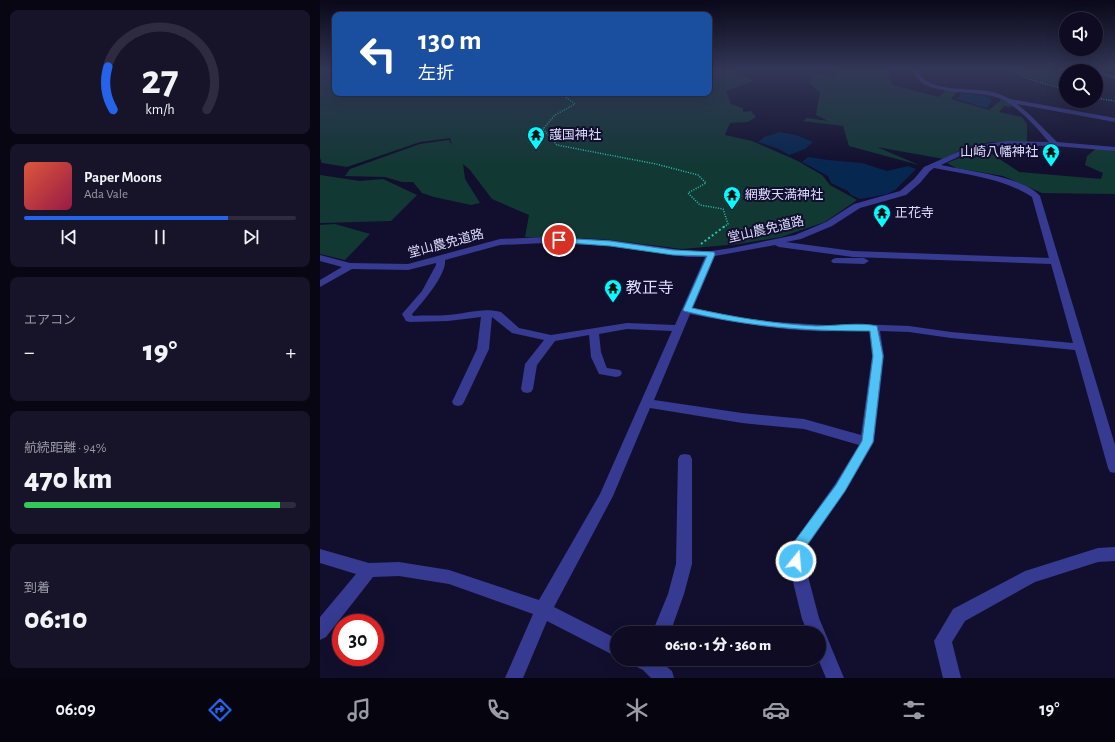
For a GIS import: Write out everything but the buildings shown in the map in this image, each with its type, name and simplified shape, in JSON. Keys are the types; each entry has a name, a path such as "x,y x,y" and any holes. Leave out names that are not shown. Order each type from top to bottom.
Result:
{"street":[{"path":"1012,102 1055,144"},
{"path":"1015,102 1115,120"},
{"name":"堂山農免道路","path":"320,258 350,266 408,266 424,264 440,258 500,242 523,240 586,241 688,254 711,254 772,243 812,232 829,224 866,202 902,193 917,181 927,169 974,147 985,144 1055,144 1115,149"},
{"path":"934,166 1002,180 1022,187 1036,196 1115,468"},
{"path":"772,243 853,254 1055,261"},
{"path":"514,678 543,610 606,496 711,254"},
{"path":"836,261 893,261 894,256"},
{"path":"440,258 441,265 426,292 407,314 410,319 448,318 487,313 497,314 516,331 551,338 627,326 679,328"},
{"path":"320,284 350,266"},
{"path":"687,310 743,322 815,328 874,328 909,330 1080,347"},
{"path":"458,402 483,349 487,313"},
{"path":"814,626 796,561 799,546 840,488 867,442 878,356 874,328"},
{"path":"594,331 594,348 598,364 603,371 616,373"},
{"path":"527,389 531,364 551,338"},
{"path":"646,403 742,418 804,424 867,442"},
{"path":"664,626 676,594 684,564 685,459"},
{"path":"952,678 943,641 959,615 1031,576 1098,555 1115,554"},
{"path":"320,556 369,570 399,569 449,577 543,610 610,644"},
{"path":"320,631 369,570"},
{"path":"826,656 835,678"},
{"path":"652,666 665,678"}],"path":[{"path":"573,102 576,104 554,115 543,129 557,144 656,164 698,175 706,183 688,194 700,204 723,209 728,224 688,254"}],"green space":[{"path":"320,102 730,102 731,104 743,108 743,112 751,111 756,117 748,122 730,123 725,135 752,141 798,161 822,175 830,185 857,200 825,222 781,237 739,244 682,249 603,239 525,237 529,215 492,199 470,170 463,164 465,179 480,203 471,205 434,197 422,193 413,182 402,182 385,177 345,176 350,169 420,144 449,140 452,145 450,138 420,142 347,167 322,163 320,158"},
{"path":"818,102 960,102 989,110 999,102 1005,102 1009,103 1012,107 1004,106 999,112 1022,117 1027,124 1027,142 991,142 966,147 944,159 877,147 919,165 849,146 843,126 803,121 807,118 828,121 816,115"},
{"path":"983,148 1019,172 1101,179 1103,173 1085,165 1087,156 1097,148 1115,151 1115,194 1042,193 1003,176 956,168 947,163"},
{"path":"320,175 360,181 383,179 417,195 391,221 320,223"},
{"path":"335,224 370,234 345,260 320,254 320,225"}],"water":[{"path":"964,102 992,102 987,108"},
{"path":"780,132 796,135 813,142 805,149 789,155 779,149 758,142 764,137"},
{"path":"808,157 862,163 887,171 908,166 916,169 895,190 887,194 860,199 851,195 848,191 831,183 828,176 802,162"}],"place":[{"name":"護国神社","path":"536,150"},
{"name":"山崎八幡神社","path":"1051,167"},
{"name":"網敷天満神社","path":"732,210"},
{"name":"正花寺","path":"882,228"},
{"name":"教正寺","path":"613,303"}],"route":[{"path":"559,240 610,243 688,254 711,254 687,310 743,322 815,328 874,328 878,356 867,442 840,488 799,546 796,561"}]}
